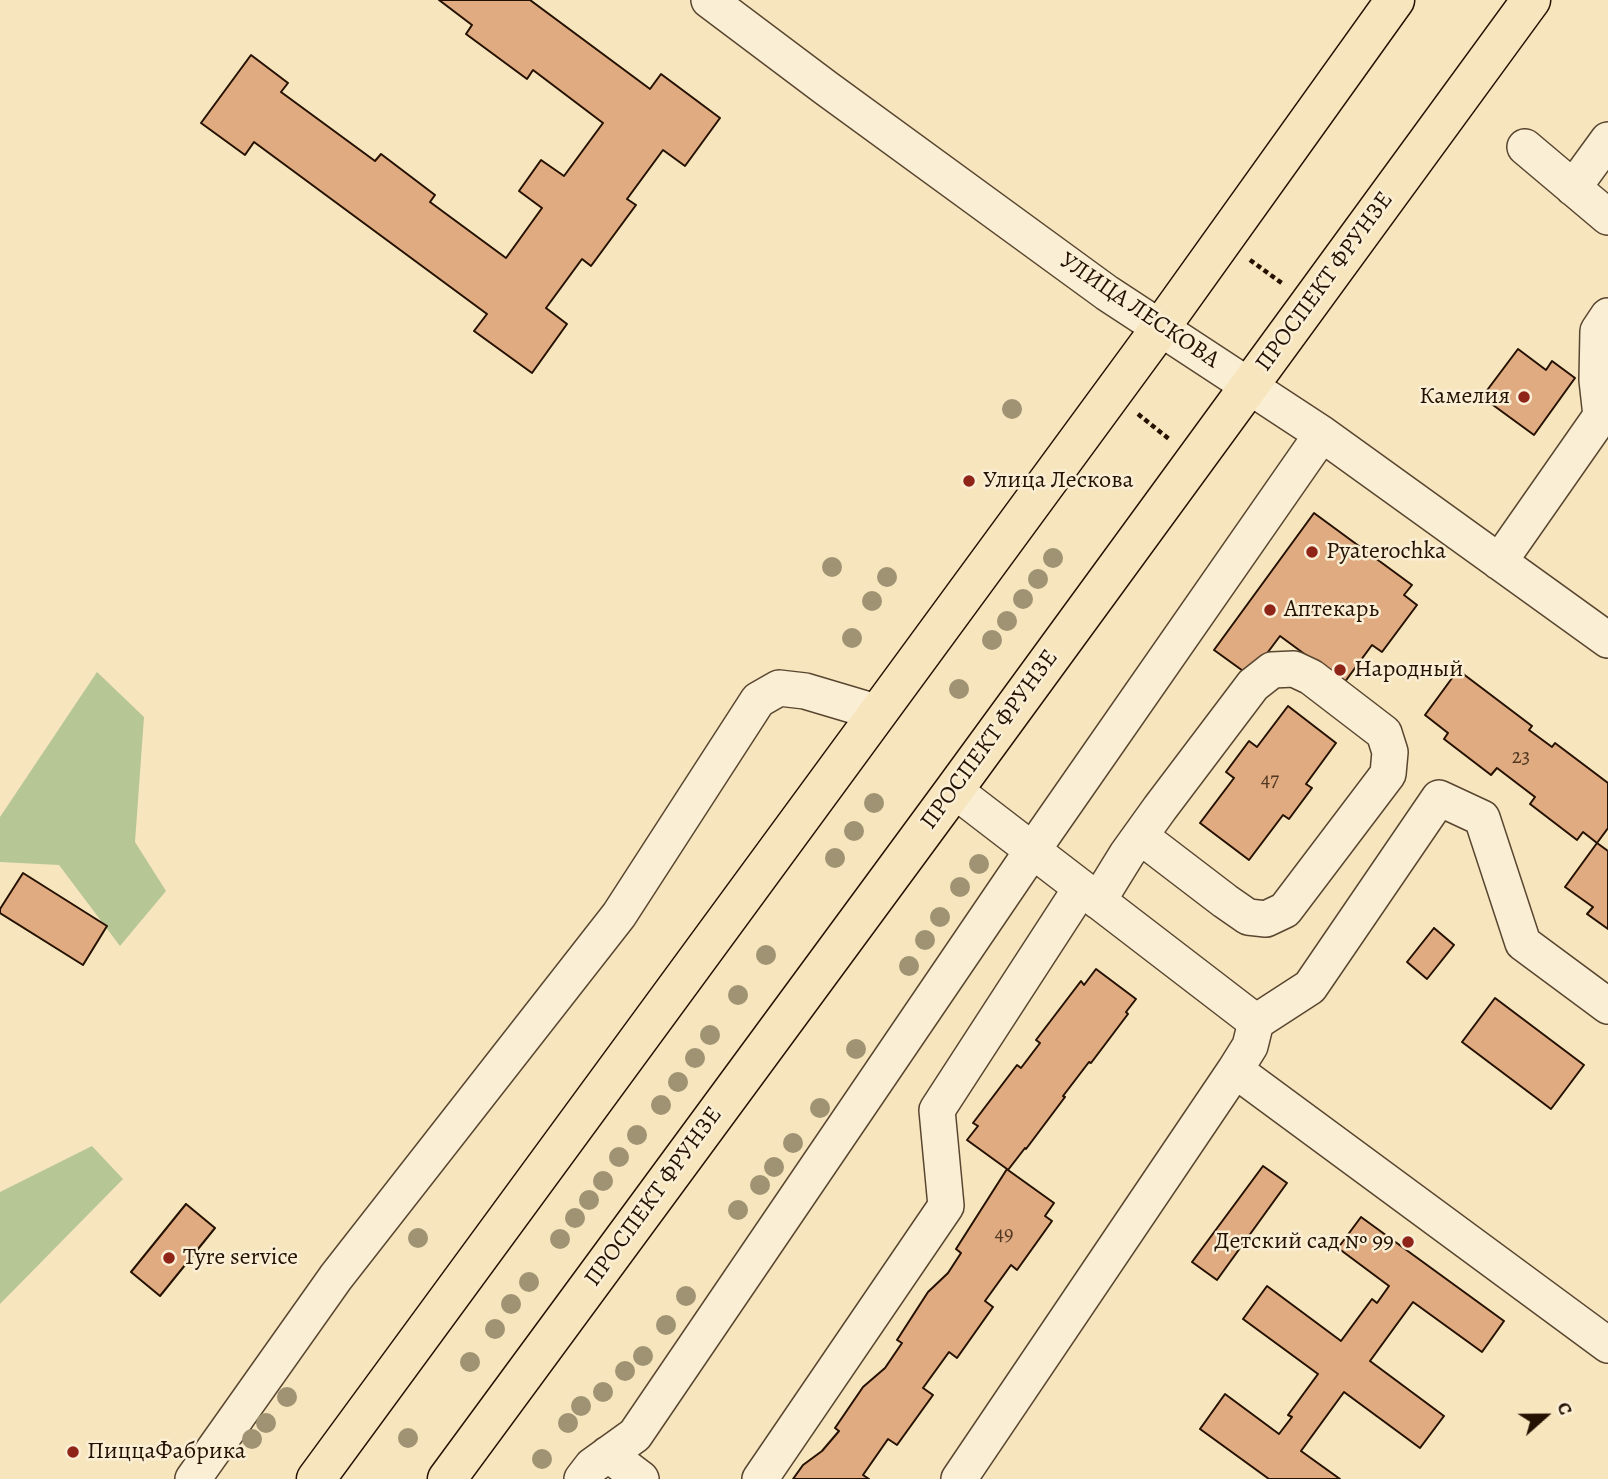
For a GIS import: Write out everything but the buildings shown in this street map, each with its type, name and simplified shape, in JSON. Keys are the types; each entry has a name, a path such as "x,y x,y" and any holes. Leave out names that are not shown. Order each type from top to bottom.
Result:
{"main road":[{"path":"316,1479 1113,394 1395,0"},
{"name":"ПРОСПЕКТ ФРУНЗЕ","path":"447,1479 1531,0"}],"street":[{"name":"УЛИЦА ЛЕСКОВА","path":"709,0 1107,293 1322,434 1608,640"},
{"path":"1573,188 1608,140"},
{"path":"1525,147 1608,216"},
{"path":"1499,562 1601,416 1597,380 1598,331 1608,316"},
{"path":"582,1479 592,1466 635,1435 1032,850 1322,434"},
{"path":"760,1479 946,1206 937,1110 1090,894 1140,836 1253,684 1272,670 1294,669 1311,677 1384,733 1391,752 1388,774 1285,910 1266,919 1248,917 1140,836"},
{"path":"207,1474 336,1277 619,915 758,700 779,688 805,691 878,713"},
{"path":"954,790 1256,1022"},
{"path":"959,1479 1236,1070 1250,1046 1256,1022 1310,987 1439,798 1482,818 1523,943 1608,1006"},
{"path":"1236,1070 1608,1345"},
{"path":"608,1454 641,1479"}],"path":[{"path":"1224,240 1309,303"},
{"path":"1113,394 1195,460"}],"green space":[{"path":"97,672 144,717 135,842 166,891 120,946 59,865 0,862 0,817"},
{"path":"92,1146 123,1179 0,1304 0,1192"}],"place":[{"name":"Камелия","path":"1524,397"},
{"name":"Улица Лескова","path":"969,481"},
{"name":"Pyaterochka","path":"1312,552"},
{"name":"Аптекарь","path":"1270,610"},
{"name":"Народный","path":"1340,670"},
{"name":"Детский сад № 99","path":"1408,1242"},
{"name":"Tyre service","path":"169,1258"},
{"name":"ПиццаФабрика","path":"73,1452"}]}
